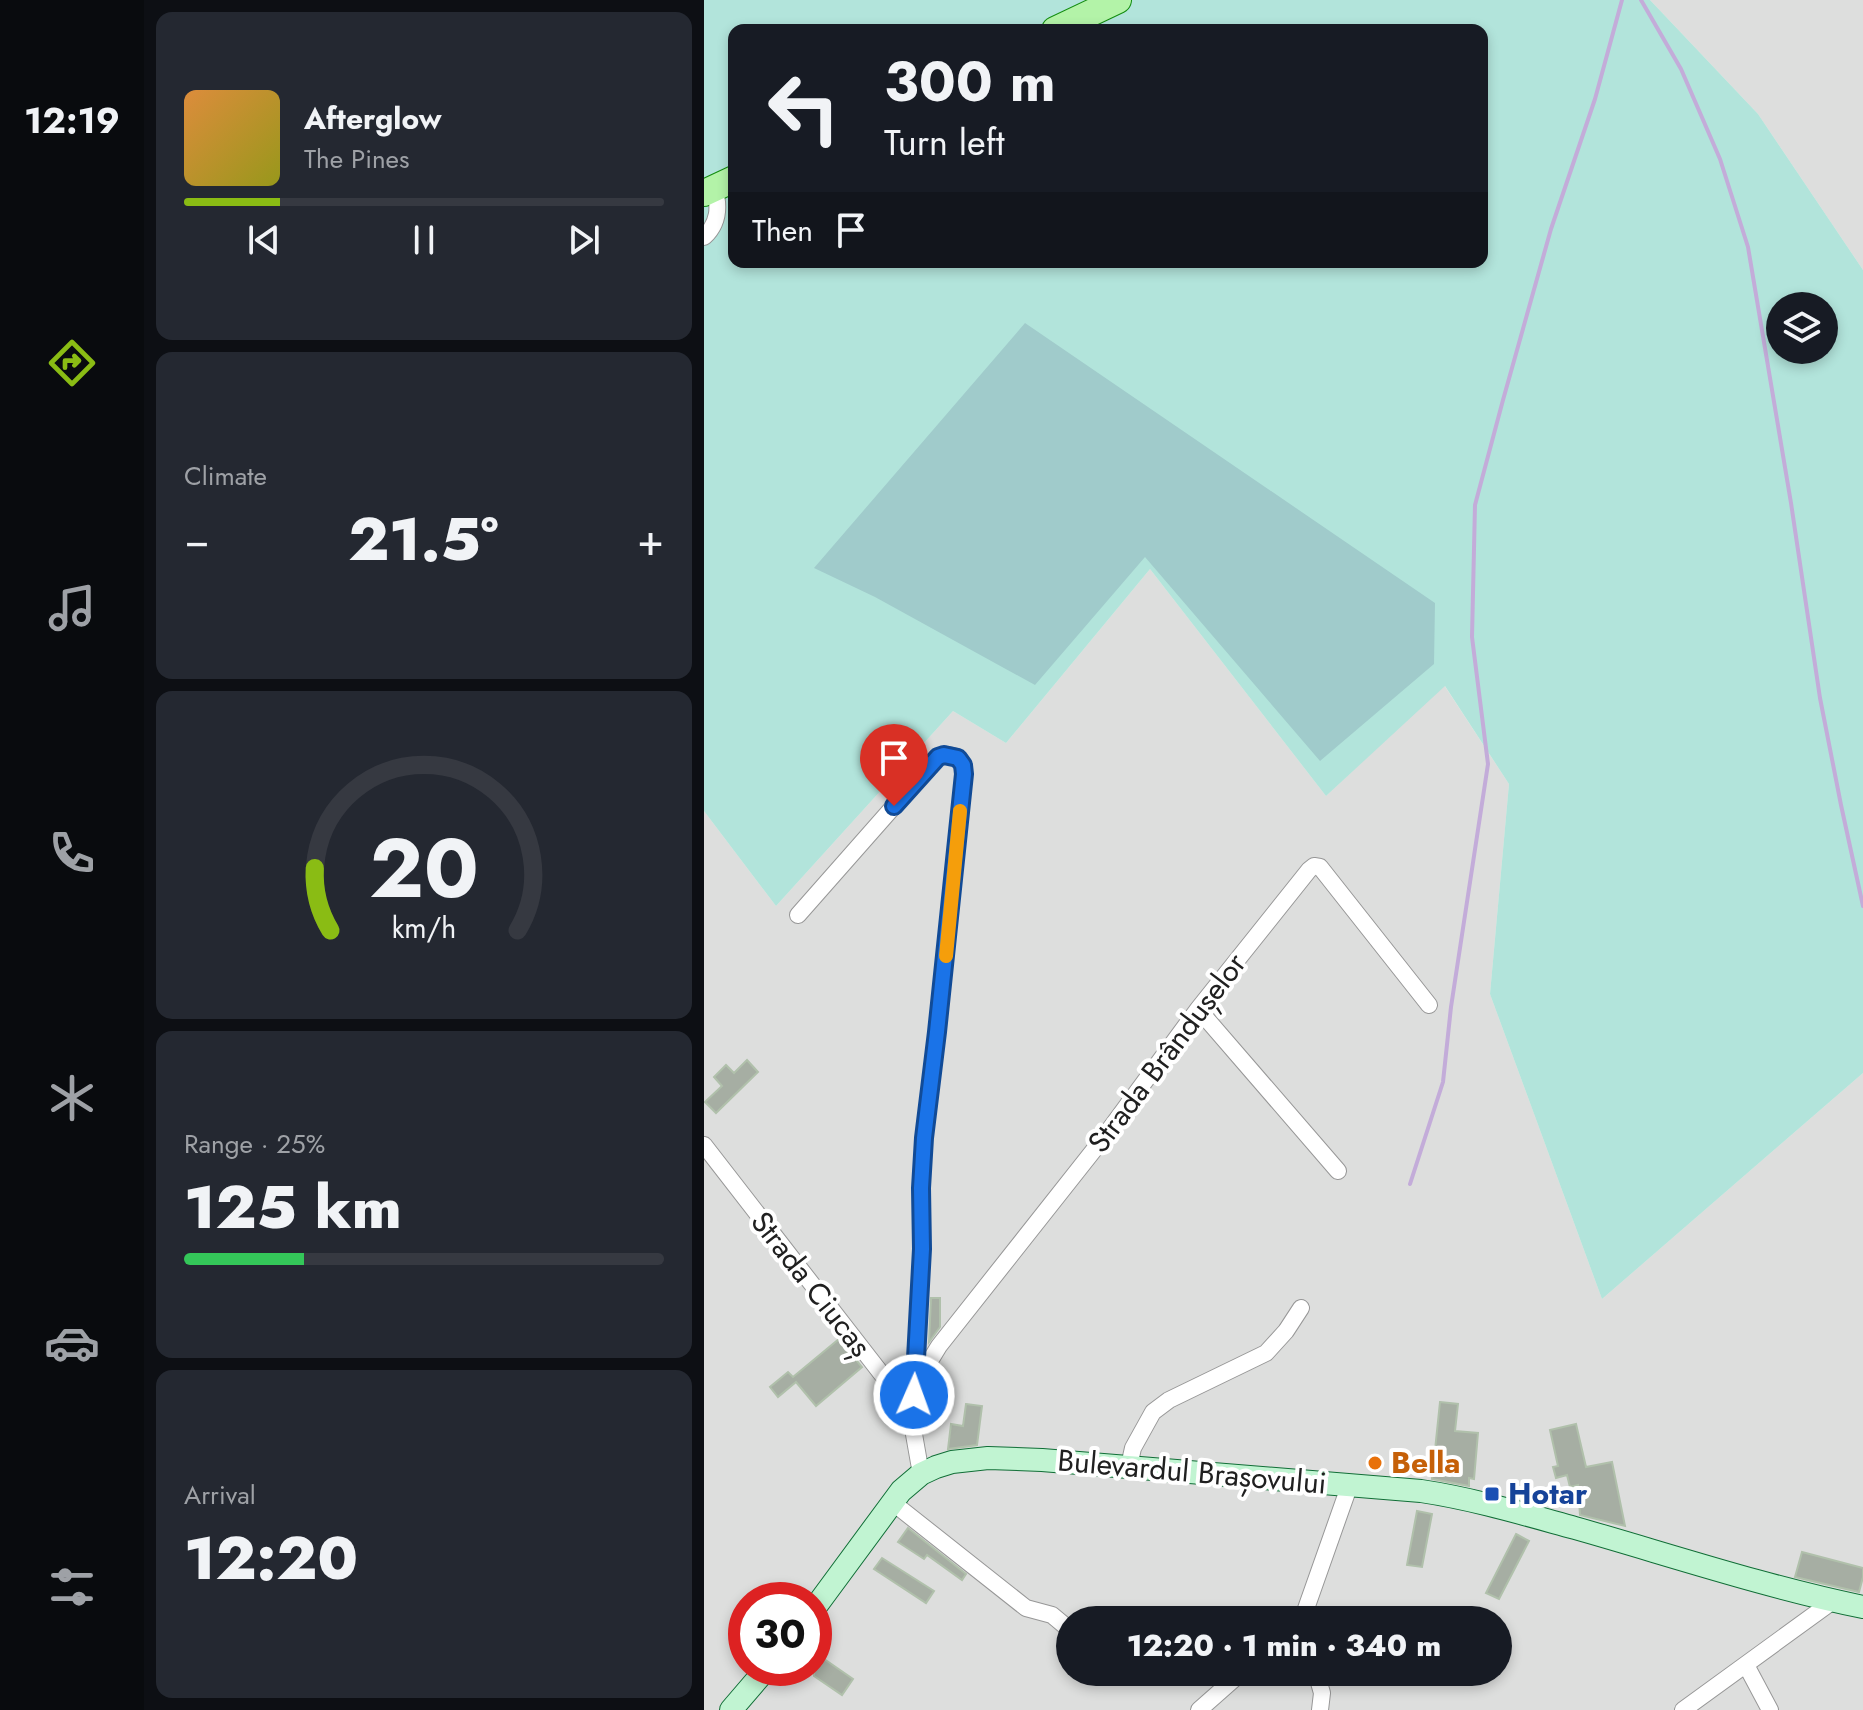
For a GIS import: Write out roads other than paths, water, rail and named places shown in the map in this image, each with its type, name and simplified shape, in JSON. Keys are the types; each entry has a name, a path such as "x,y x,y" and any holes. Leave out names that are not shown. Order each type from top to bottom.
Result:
{"main road":[{"path":"1068,24 1118,0"},
{"name":"Bulevardul Brașovului","path":"832,1584 892,1502 921,1474 952,1462 1012,1458 1350,1484 1479,1501 1863,1607"},
{"path":"731,1710 752,1686"}],"street":[{"path":"704,237 709,234 719,210 717,187"},
{"name":"Strada Brândușelor","path":"798,915 938,757 958,758 964,774 924,1138 915,1387 913,1401 907,1410"},
{"name":"Strada Brândușelor","path":"915,1387 939,1346 1101,1141 1198,1009 1314,866 1320,867 1429,1005"},
{"path":"1198,1009 1338,1171"},
{"name":"Strada Ciucaș","path":"704,1145 907,1410 916,1438 921,1474"},
{"path":"1129,1466 1133,1448 1153,1412 1169,1400 1266,1353 1301,1308"},
{"path":"1307,1606 1350,1484"},
{"path":"892,1502 1026,1608 1056,1618"},
{"path":"1683,1710 1833,1601"},
{"path":"1746,1665 1770,1710"},
{"path":"1199,1710 1226,1686"},
{"path":"1320,1686 1320,1710"}],"waterway":[{"path":"1410,1184 1443,1082 1451,1007 1488,764 1472,637 1475,505 1551,229 1595,99 1622,0"},
{"path":"1641,0 1681,69 1720,159 1748,247 1820,698 1863,906"}],"place":[{"name":"Bella","path":"1375,1463"},
{"name":"Hotar","path":"1492,1494"}]}
